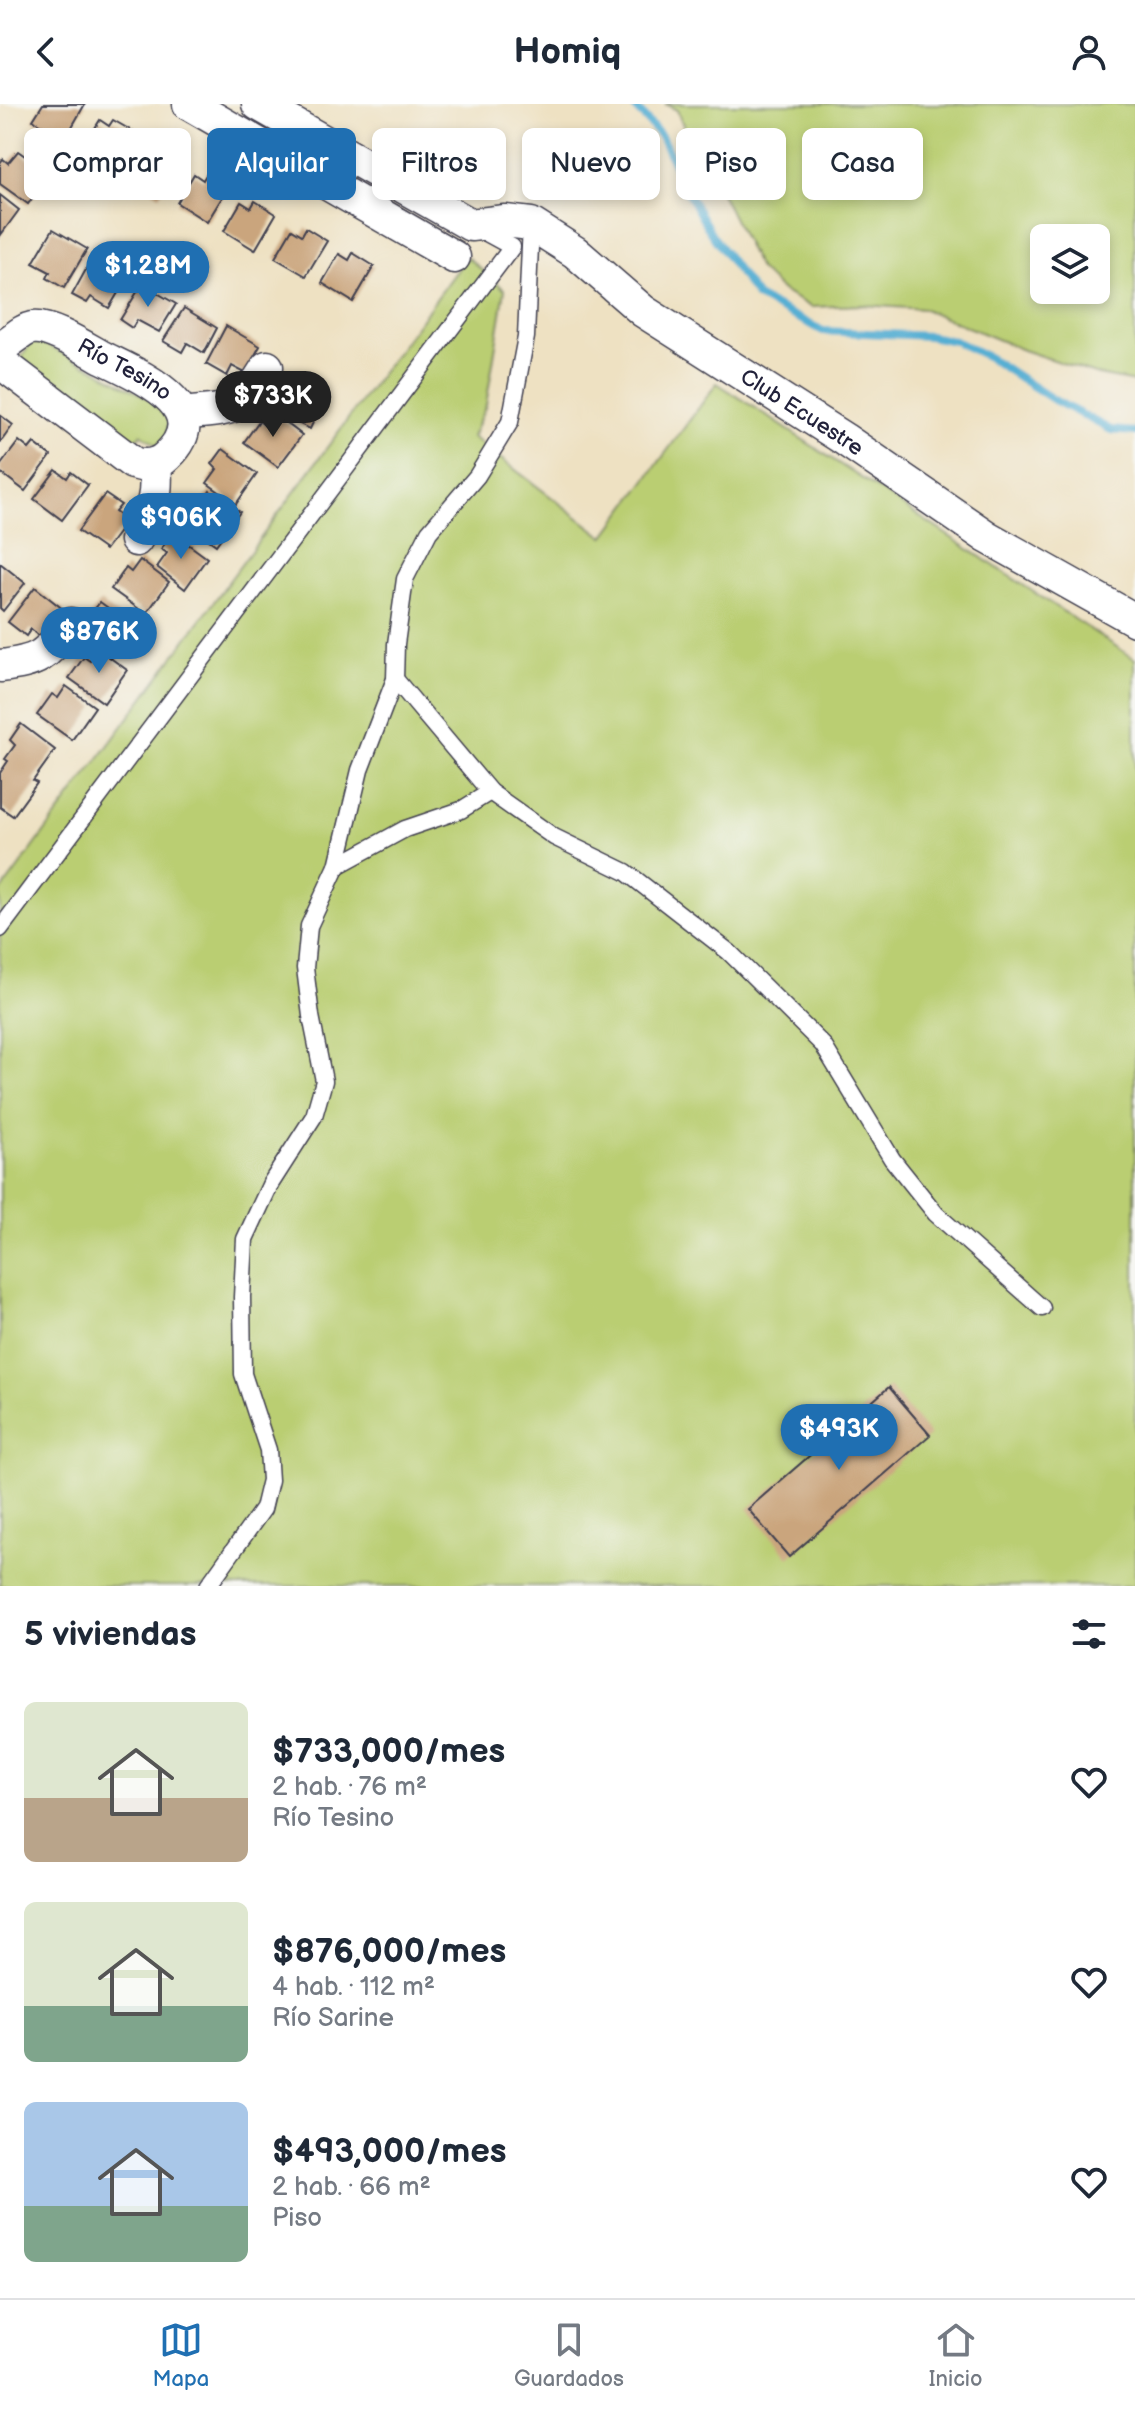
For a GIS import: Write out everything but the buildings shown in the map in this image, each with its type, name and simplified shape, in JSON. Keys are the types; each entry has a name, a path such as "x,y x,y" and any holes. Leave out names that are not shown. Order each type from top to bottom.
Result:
{"street":[{"path":"189,104 454,257"},
{"path":"258,104 471,225 505,221 531,224"},
{"name":"Club Ecuestre","path":"531,224 575,252 643,311 844,439 987,537 1135,620"},
{"name":"Río Tesino","path":"33,327 50,331 153,383 171,397 182,414 183,426 169,455 155,464 140,465 126,459 8,355 26,329 33,327"},
{"name":"Río Tesino","path":"182,414 226,409 239,404 252,392 267,367"},
{"path":"136,540 149,522 157,493 155,464"},
{"path":"0,666 37,659 71,624"}],"lane":[{"path":"208,1586 263,1509 270,1480 268,1450 243,1374 245,1239 271,1183 314,1116 324,1081 305,968 309,926 337,866 360,770 395,679 396,644 405,579 429,532 477,476 510,422 526,337 531,224"},
{"path":"0,929 512,247 471,225"},
{"path":"395,679 490,792 554,837 626,872 729,952 823,1045 892,1159 936,1214 1042,1308"},
{"path":"337,866 405,829 461,810 490,792"}],"green space":[{"path":"665,104 1135,104 1135,382 1098,375 1023,350 924,309 862,305 811,307 782,291 759,269 724,200 786,200 786,128 684,128 677,110"},
{"path":"467,257 505,290 486,405 472,437 604,537 717,383 1135,659 1135,1586 0,1586 0,893"},
{"path":"38,341 171,411 163,449 141,434 126,450 22,367 22,357 31,343"}],"waterway":[{"path":"632,104 661,136 685,188 712,235 757,297 823,331 929,336 955,341 988,357 1054,400 1111,430 1135,432"}]}
